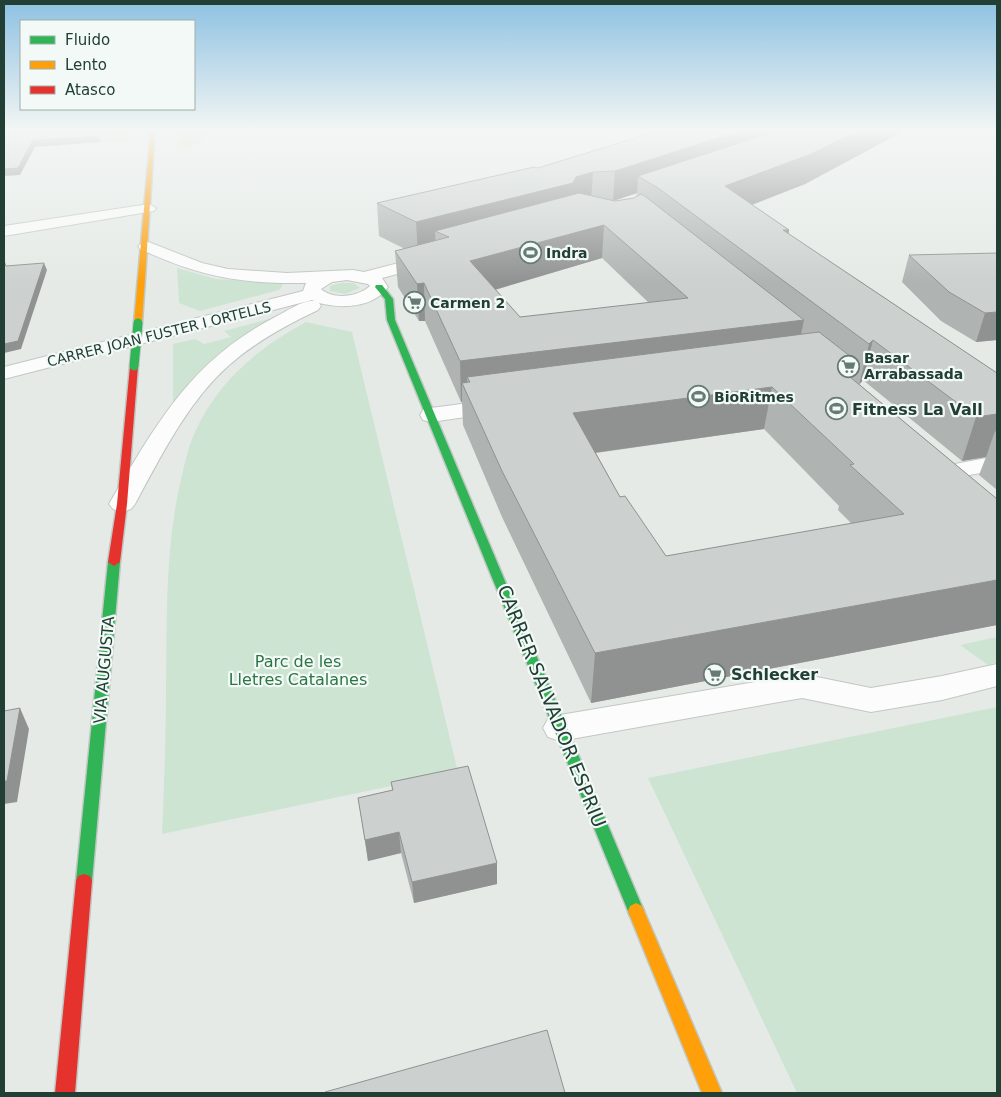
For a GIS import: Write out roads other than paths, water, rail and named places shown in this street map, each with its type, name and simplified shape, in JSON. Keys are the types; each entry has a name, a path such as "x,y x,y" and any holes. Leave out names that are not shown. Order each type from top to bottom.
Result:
{"main road":[{"name":"VIA AUGUSTA","path":"65,1093 112,567 122,504 151,180"},
{"name":"CARRER SALVADOR ESPRIU","path":"373,282 389,298 391,320 712,1093"}],"street":[{"path":"4,231 149,208"},
{"path":"146,246 191,265 224,274 264,277 353,275 373,282 448,255"},
{"path":"330,277 312,286 322,297 358,299 369,296 373,282"},
{"name":"CARRER JOAN FUSTER I ORTELLS","path":"4,373 322,297"},
{"name":"CARRER JOAN FUSTER I ORTELLS","path":"122,504 156,444 192,393 219,363 262,331 322,297"},
{"name":"CARRER SALVADOR ESPRIU","path":"358,299 376,307 391,320"},
{"path":"431,414 522,403"},
{"path":"950,474 997,463"},
{"path":"560,728 802,686 871,700 942,688 997,675"}],"place":[{"name":"Indra","path":"530,253"},
{"name":"Carmen 2","path":"414,303"},
{"name":"Basar Arrabassada","path":"848,366"},
{"name":"BioRitmes","path":"698,397"},
{"name":"Fitness La Vall","path":"836,409"},
{"name":"Schlecker","path":"715,674"}],"park label":[{"name":"Parc de les Lletres Catalanes","path":"298,670"}]}
